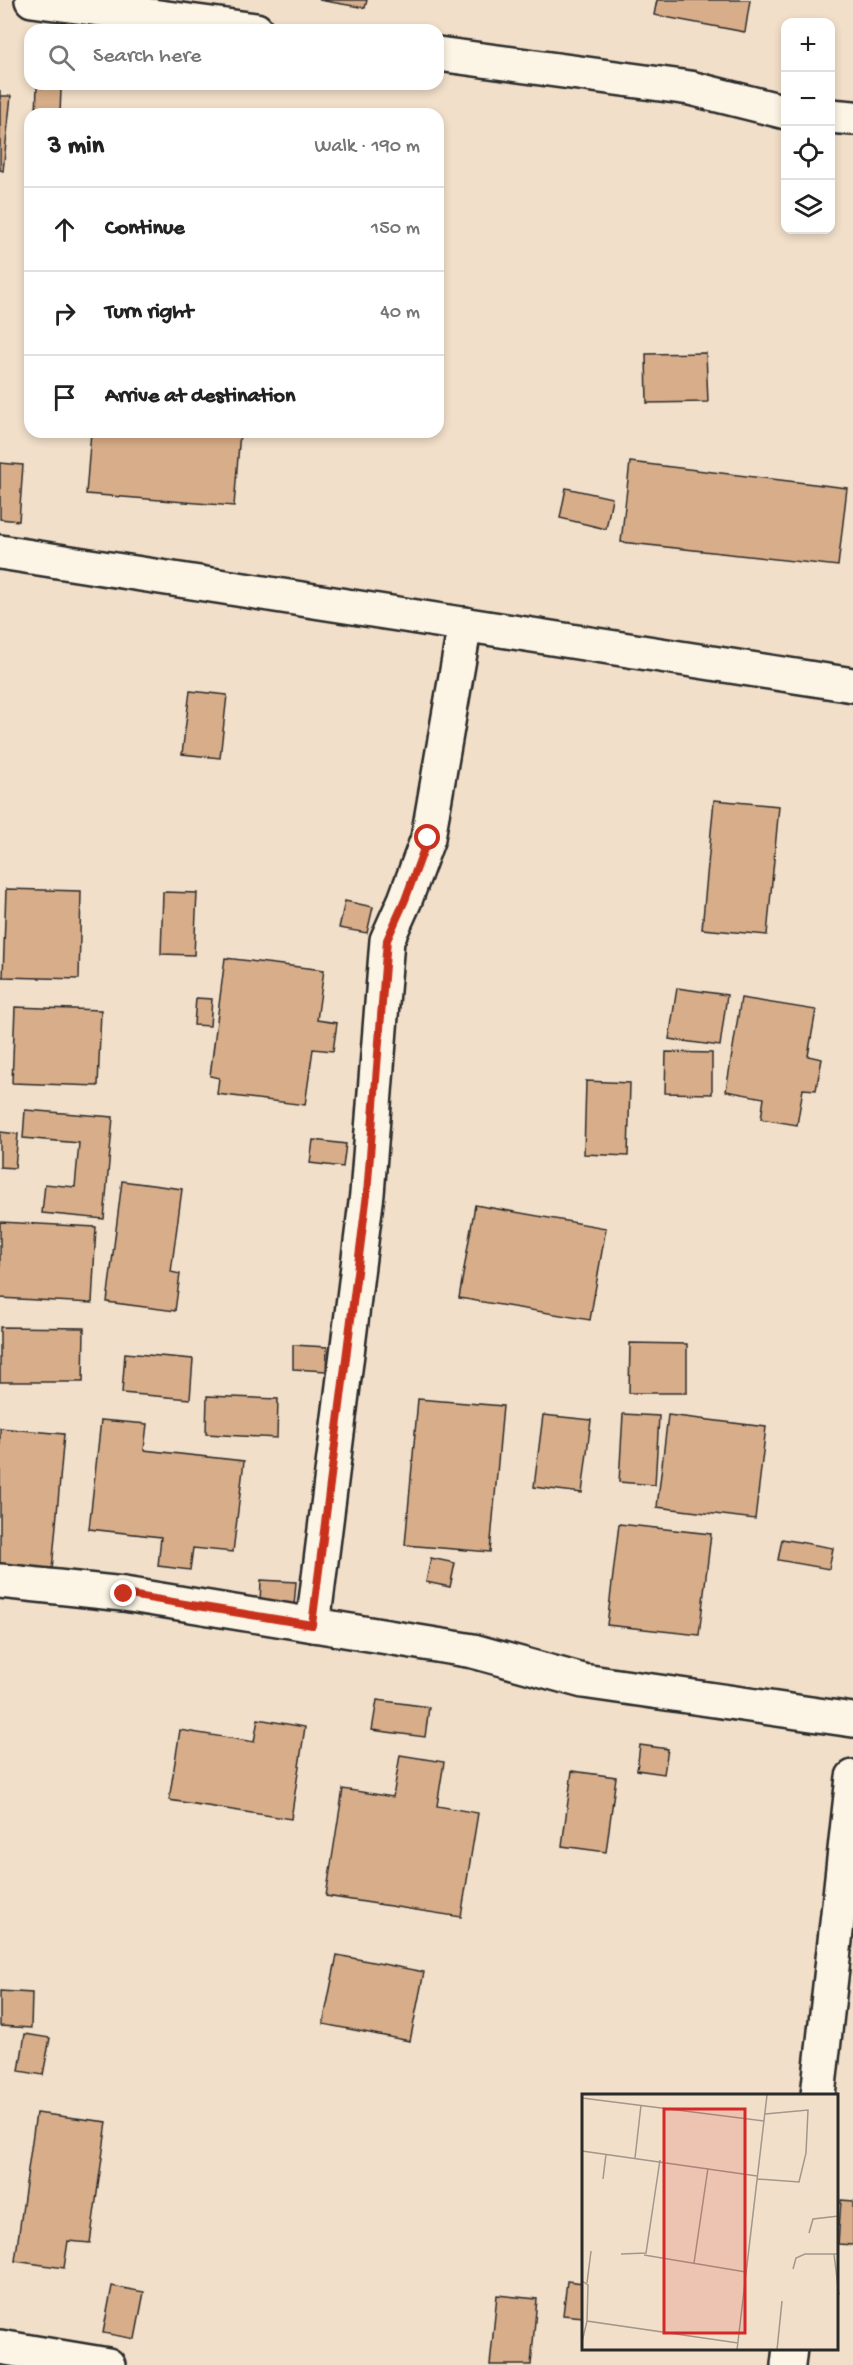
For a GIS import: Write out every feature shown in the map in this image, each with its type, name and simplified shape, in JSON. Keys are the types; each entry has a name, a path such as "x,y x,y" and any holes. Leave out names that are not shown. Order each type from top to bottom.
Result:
{"street":[{"path":"32,0 211,24"},
{"path":"444,55 690,88 781,111"},
{"path":"835,116 853,118"},
{"path":"0,552 853,685"},
{"path":"312,1625 367,1194 387,940 428,838 465,624"},
{"path":"0,1581 124,1594 473,1651 584,1681 853,1720"},
{"path":"818,2094 853,1777"},
{"path":"0,2346 108,2365"},
{"path":"788,2365 790,2350"}],"building":[{"path":"319,0 367,0 365,8"},
{"path":"657,0 750,0 745,32 654,15"},
{"path":"37,90 61,90 60,108 36,108"},
{"path":"0,96 11,96 3,171 0,170"},
{"path":"706,353 708,402 647,403 646,354"},
{"path":"91,438 240,438 234,506 86,494"},
{"path":"630,462 847,488 838,566 621,542"},
{"path":"0,463 23,465 19,521 0,519"},
{"path":"566,488 612,498 606,529 560,518"},
{"path":"190,691 227,695 220,758 182,754"},
{"path":"714,800 779,806 767,935 702,929"},
{"path":"6,889 81,891 79,979 3,977"},
{"path":"163,892 197,893 194,955 161,954"},
{"path":"345,901 373,907 367,933 339,928"},
{"path":"225,958 324,970 317,1020 337,1023 333,1051 313,1049 305,1105 217,1094 219,1078 210,1076"},
{"path":"677,988 727,995 720,1046 669,1039"},
{"path":"196,998 212,999 210,1026 194,1025"},
{"path":"741,998 816,1010 808,1056 822,1059 816,1090 803,1089 797,1125 761,1119 764,1098 726,1091"},
{"path":"15,1007 101,1010 98,1086 12,1083"},
{"path":"666,1052 712,1053 712,1094 665,1093"},
{"path":"586,1081 630,1083 628,1156 584,1154"},
{"path":"25,1110 113,1117 104,1219 42,1213 45,1184 75,1187 79,1143 23,1138"},
{"path":"0,1132 18,1134 15,1168 0,1167"},
{"path":"313,1140 346,1144 343,1167 310,1163"},
{"path":"122,1181 182,1189 171,1272 180,1274 175,1311 107,1302"},
{"path":"475,1205 606,1228 590,1320 459,1298"},
{"path":"0,1222 96,1227 92,1303 0,1298"},
{"path":"0,1327 84,1328 83,1382 0,1382"},
{"path":"630,1343 687,1344 687,1393 629,1393"},
{"path":"293,1345 327,1347 326,1371 293,1369"},
{"path":"125,1353 193,1359 190,1399 122,1393"},
{"path":"207,1396 278,1399 277,1438 206,1434"},
{"path":"418,1399 503,1406 490,1552 405,1545"},
{"path":"623,1414 659,1416 655,1485 619,1482"},
{"path":"543,1415 591,1420 582,1493 534,1487"},
{"path":"668,1415 766,1427 755,1519 657,1507"},
{"path":"101,1420 147,1424 144,1450 244,1461 233,1552 193,1548 190,1570 158,1566 161,1537 89,1529"},
{"path":"0,1428 64,1434 52,1570 0,1565"},
{"path":"619,1524 711,1534 699,1635 607,1625"},
{"path":"782,1539 833,1548 829,1569 778,1560"},
{"path":"431,1558 455,1563 450,1587 426,1582"},
{"path":"261,1580 296,1582 294,1606 260,1604"},
{"path":"377,1700 429,1707 425,1737 372,1730"},
{"path":"258,1719 305,1727 291,1819 169,1800 180,1730 254,1742"},
{"path":"640,1745 668,1749 664,1774 637,1770"},
{"path":"400,1755 444,1762 437,1806 478,1813 461,1917 326,1896 343,1789 393,1797"},
{"path":"572,1771 616,1777 606,1852 562,1846"},
{"path":"337,1955 424,1972 410,2041 323,2024"},
{"path":"0,1991 32,1993 31,2028 0,2026"},
{"path":"25,2034 50,2038 43,2075 19,2071"},
{"path":"36,2113 107,2122 90,2243 68,2241 64,2268 15,2261"},
{"path":"841,2200 853,2201 853,2245 838,2244"},
{"path":"567,2281 582,2283 582,2317 563,2315"},
{"path":"112,2286 144,2292 135,2339 103,2333"},
{"path":"497,2295 537,2299 531,2365 490,2365"}],"route":[{"path":"124,1594 312,1625 367,1194 387,940 428,838"}]}
